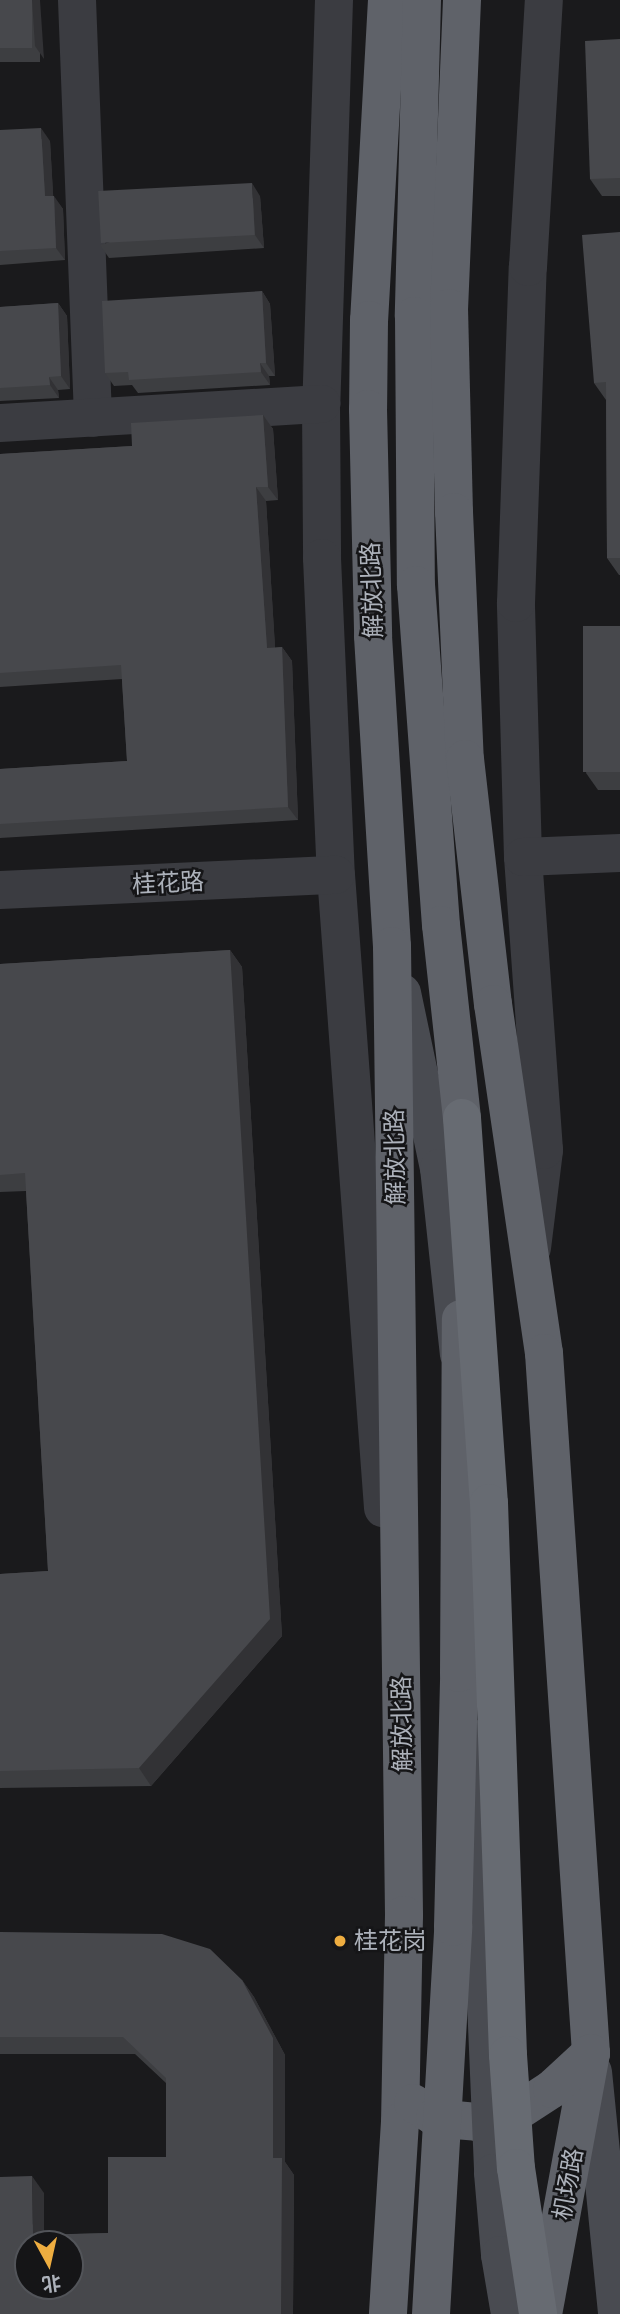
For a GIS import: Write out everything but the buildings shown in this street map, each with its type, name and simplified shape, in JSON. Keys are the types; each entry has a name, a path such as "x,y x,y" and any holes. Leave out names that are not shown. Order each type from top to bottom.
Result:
{"highway":[{"name":"解放北路","path":"387,0 369,320 368,409 373,649 392,946 402,1771 404,2014 388,2314"},
{"path":"422,0 414,316 416,585 441,925 462,1118 489,1503 516,2168 541,2314"},
{"path":"401,2088 416,2106 435,2117 477,2122 515,2113 552,2089 591,2053 551,1445 532,1253 493,1004 465,759 449,321 462,0"},
{"path":"431,2314 453,1927 459,1673 462,1118"},
{"name":"机场路","path":"541,2314 591,2053"}],"main road":[{"path":"392,946 439,1168 453,1281 461,1382 493,2173 500,2255 510,2314"},
{"path":"591,2053 617,2314"}],"street":[{"path":"77,0 93,418"},
{"path":"334,0 321,404 322,558 336,875 402,1771"},
{"path":"532,1253 544,1150 523,857 516,629 528,267 544,0"},
{"path":"0,423 321,404"},
{"path":"523,857 620,853"},
{"name":"桂花路","path":"0,890 336,875"}],"place":[{"name":"桂花岗","path":"340,1941"}]}
